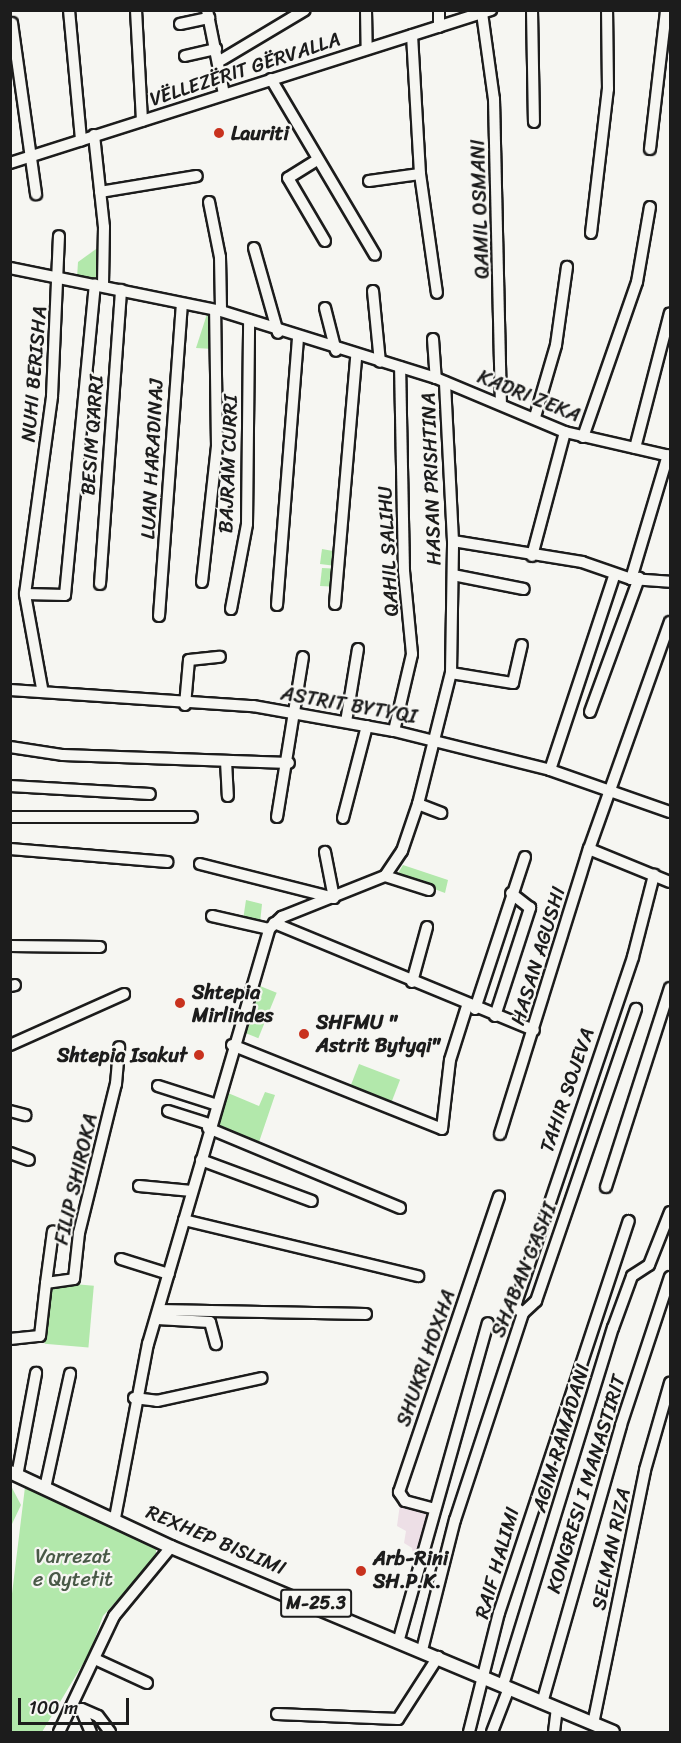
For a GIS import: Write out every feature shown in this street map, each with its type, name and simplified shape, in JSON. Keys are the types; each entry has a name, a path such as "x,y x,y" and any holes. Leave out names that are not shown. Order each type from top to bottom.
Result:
{"main road":[{"name":"REXHEP BISLIMI","path":"12,1473 115,1518 171,1547 399,1639 613,1732"}],"street":[{"path":"69,10 81,140"},
{"path":"136,10 142,121"},
{"path":"218,62 305,10"},
{"path":"366,10 367,49"},
{"path":"439,10 440,27"},
{"path":"532,10 534,122"},
{"path":"591,233 608,89 607,10"},
{"path":"650,149 666,10"},
{"name":"VËLLEZËRIT GËRVALLA","path":"10,163 487,12"},
{"name":"QAMIL OSMANI","path":"487,12 494,99 501,404"},
{"path":"180,24 208,14 224,94"},
{"path":"12,23 36,194"},
{"path":"412,35 420,174 437,293"},
{"path":"185,56 216,49"},
{"path":"270,79 375,255"},
{"path":"25,594 65,595 99,285 100,192 94,135"},
{"path":"317,160 288,178 325,241"},
{"path":"369,181 420,174"},
{"path":"100,192 197,176"},
{"path":"202,582 217,446 220,256 209,202"},
{"path":"582,437 637,282 650,207"},
{"name":"NUHI BERISHA","path":"42,688 25,594 47,440 60,276 59,236"},
{"path":"254,248 278,333"},
{"path":"535,417 556,345 567,267"},
{"name":"KADRI ZEKA","path":"10,268 60,276 218,311 249,320 278,333 440,380 535,417 565,432 669,455 635,578 590,712"},
{"name":"BESIM QARRI","path":"100,584 121,290"},
{"path":"373,291 380,362"},
{"name":"LUAN HARADINAJ","path":"159,616 182,304"},
{"path":"325,308 336,351"},
{"path":"634,448 670,313"},
{"name":"BAJRAM CURRI","path":"231,609 247,524 249,320"},
{"path":"277,604 298,339"},
{"name":"HASAN PRISHTINA","path":"385,876 402,851 417,804 451,673 453,541 440,380 433,339"},
{"path":"335,604 357,357"},
{"name":"QAHIL SALIHU","path":"394,731 412,654 404,571 400,367"},
{"path":"532,556 565,432"},
{"path":"453,541 532,556 582,562 615,574 670,582"},
{"path":"550,770 615,574"},
{"name":"HASAN PRISHTINA","path":"453,575 524,589"},
{"name":"HASAN AGUSHI","path":"500,1134 589,849 670,622"},
{"path":"451,673 513,683 522,645"},
{"path":"346,722 358,649"},
{"path":"185,705 189,660 220,657"},
{"path":"277,817 289,763 303,657"},
{"name":"ASTRIT BYTYQI","path":"10,690 42,688 185,705 295,713 346,722 434,739 550,770 610,789 670,812"},
{"path":"343,818 367,726"},
{"path":"10,747 63,756 289,763"},
{"path":"226,761 228,796"},
{"path":"10,786 150,794"},
{"path":"417,804 441,813"},
{"path":"10,817 192,817"},
{"path":"10,849 167,862"},
{"path":"589,849 670,882"},
{"path":"325,852 334,898"},
{"path":"232,1046 442,1129 450,1060 525,857"},
{"path":"200,864 334,898"},
{"name":"TAHIR SOJEVA","path":"523,1313 515,1307 517,1300 633,957 654,875"},
{"path":"115,1518 134,1398 201,1160 214,1104 272,926 385,876 429,890"},
{"path":"495,1016 530,908 511,893"},
{"path":"212,916 272,926 471,1007 534,1030"},
{"path":"412,982 428,927"},
{"path":"10,946 100,947"},
{"path":"606,1187 670,988"},
{"path":"10,1045 124,994"},
{"name":"SHABAN GASHI","path":"422,1650 455,1520 523,1313 536,1301 636,1009"},
{"name":"FILIP SHIROKA","path":"46,1283 74,1279 79,1233 116,1084 119,1047"},
{"path":"158,1086 214,1104"},
{"path":"10,1111 25,1115"},
{"path":"168,1111 209,1126 400,1208"},
{"path":"10,1153 29,1160"},
{"path":"201,1160 312,1201"},
{"path":"139,1186 192,1191"},
{"name":"SHUKRI HOXHA","path":"435,1509 405,1501 399,1492 499,1196"},
{"name":"AGIM RAMADANI","path":"492,1732 613,1328 632,1276 649,1265 668,1225 670,1212"},
{"path":"184,1220 418,1276"},
{"name":"RAIF HALIMI","path":"481,1676 629,1221"},
{"path":"10,1339 40,1336 53,1232"},
{"path":"121,1259 169,1274"},
{"name":"KONGRESI I MANASTIRIT","path":"542,1703 621,1425 670,1277"},
{"path":"158,1315 366,1314"},
{"path":"158,1315 210,1322 216,1344"},
{"path":"399,1639 488,1323"},
{"name":"REXHEP BISLIMI","path":"12,1473 36,1373"},
{"path":"45,1488 70,1374"},
{"path":"134,1398 157,1401 262,1378"},
{"name":"SELMAN RIZA","path":"593,1724 645,1470 670,1383"},
{"path":"58,1732 79,1706 120,1606 171,1547"},
{"path":"277,1714 398,1719 438,1657"},
{"path":"97,1660 147,1683"},
{"path":"469,1732 481,1676"},
{"path":"79,1706 91,1732"},
{"path":"79,1706 98,1716 110,1732"},
{"path":"554,1732 557,1709"}],"shaded area":[{"path":"400,1504 430,1513 415,1565 412,1548 404,1543 406,1531 397,1526"}],"green space":[{"path":"103,244 101,281 77,278 78,262"},
{"path":"207,314 215,314 213,349 196,348"},
{"path":"322,549 344,553 344,567 320,564"},
{"path":"322,568 343,569 340,587 320,586"},
{"path":"403,865 448,880 445,893 397,875"},
{"path":"246,900 262,904 260,923 243,920"},
{"path":"260,986 277,993 258,1038 242,1031"},
{"path":"359,1064 400,1080 392,1101 351,1085"},
{"path":"265,1092 275,1095 258,1145 212,1128 228,1093 259,1106"},
{"path":"50,1282 94,1286 88,1348 45,1344"},
{"path":"10,1484 21,1505 12,1524 10,1524"},
{"name":"Varrezat e Qytetit","path":"25,1487 156,1549 156,1557 103,1616 90,1652 42,1732 11,1732 11,1602"}],"place":[{"name":"Lauriti","path":"219,133"},
{"name":"Shtepia Mirlindes","path":"180,1003"},
{"name":"SHFMU \" Astrit Bytyqi\"","path":"304,1034"},
{"name":"Shtepia Isakut","path":"199,1055"},
{"name":"Arb-Rini SH.P.K.","path":"361,1571"}]}
